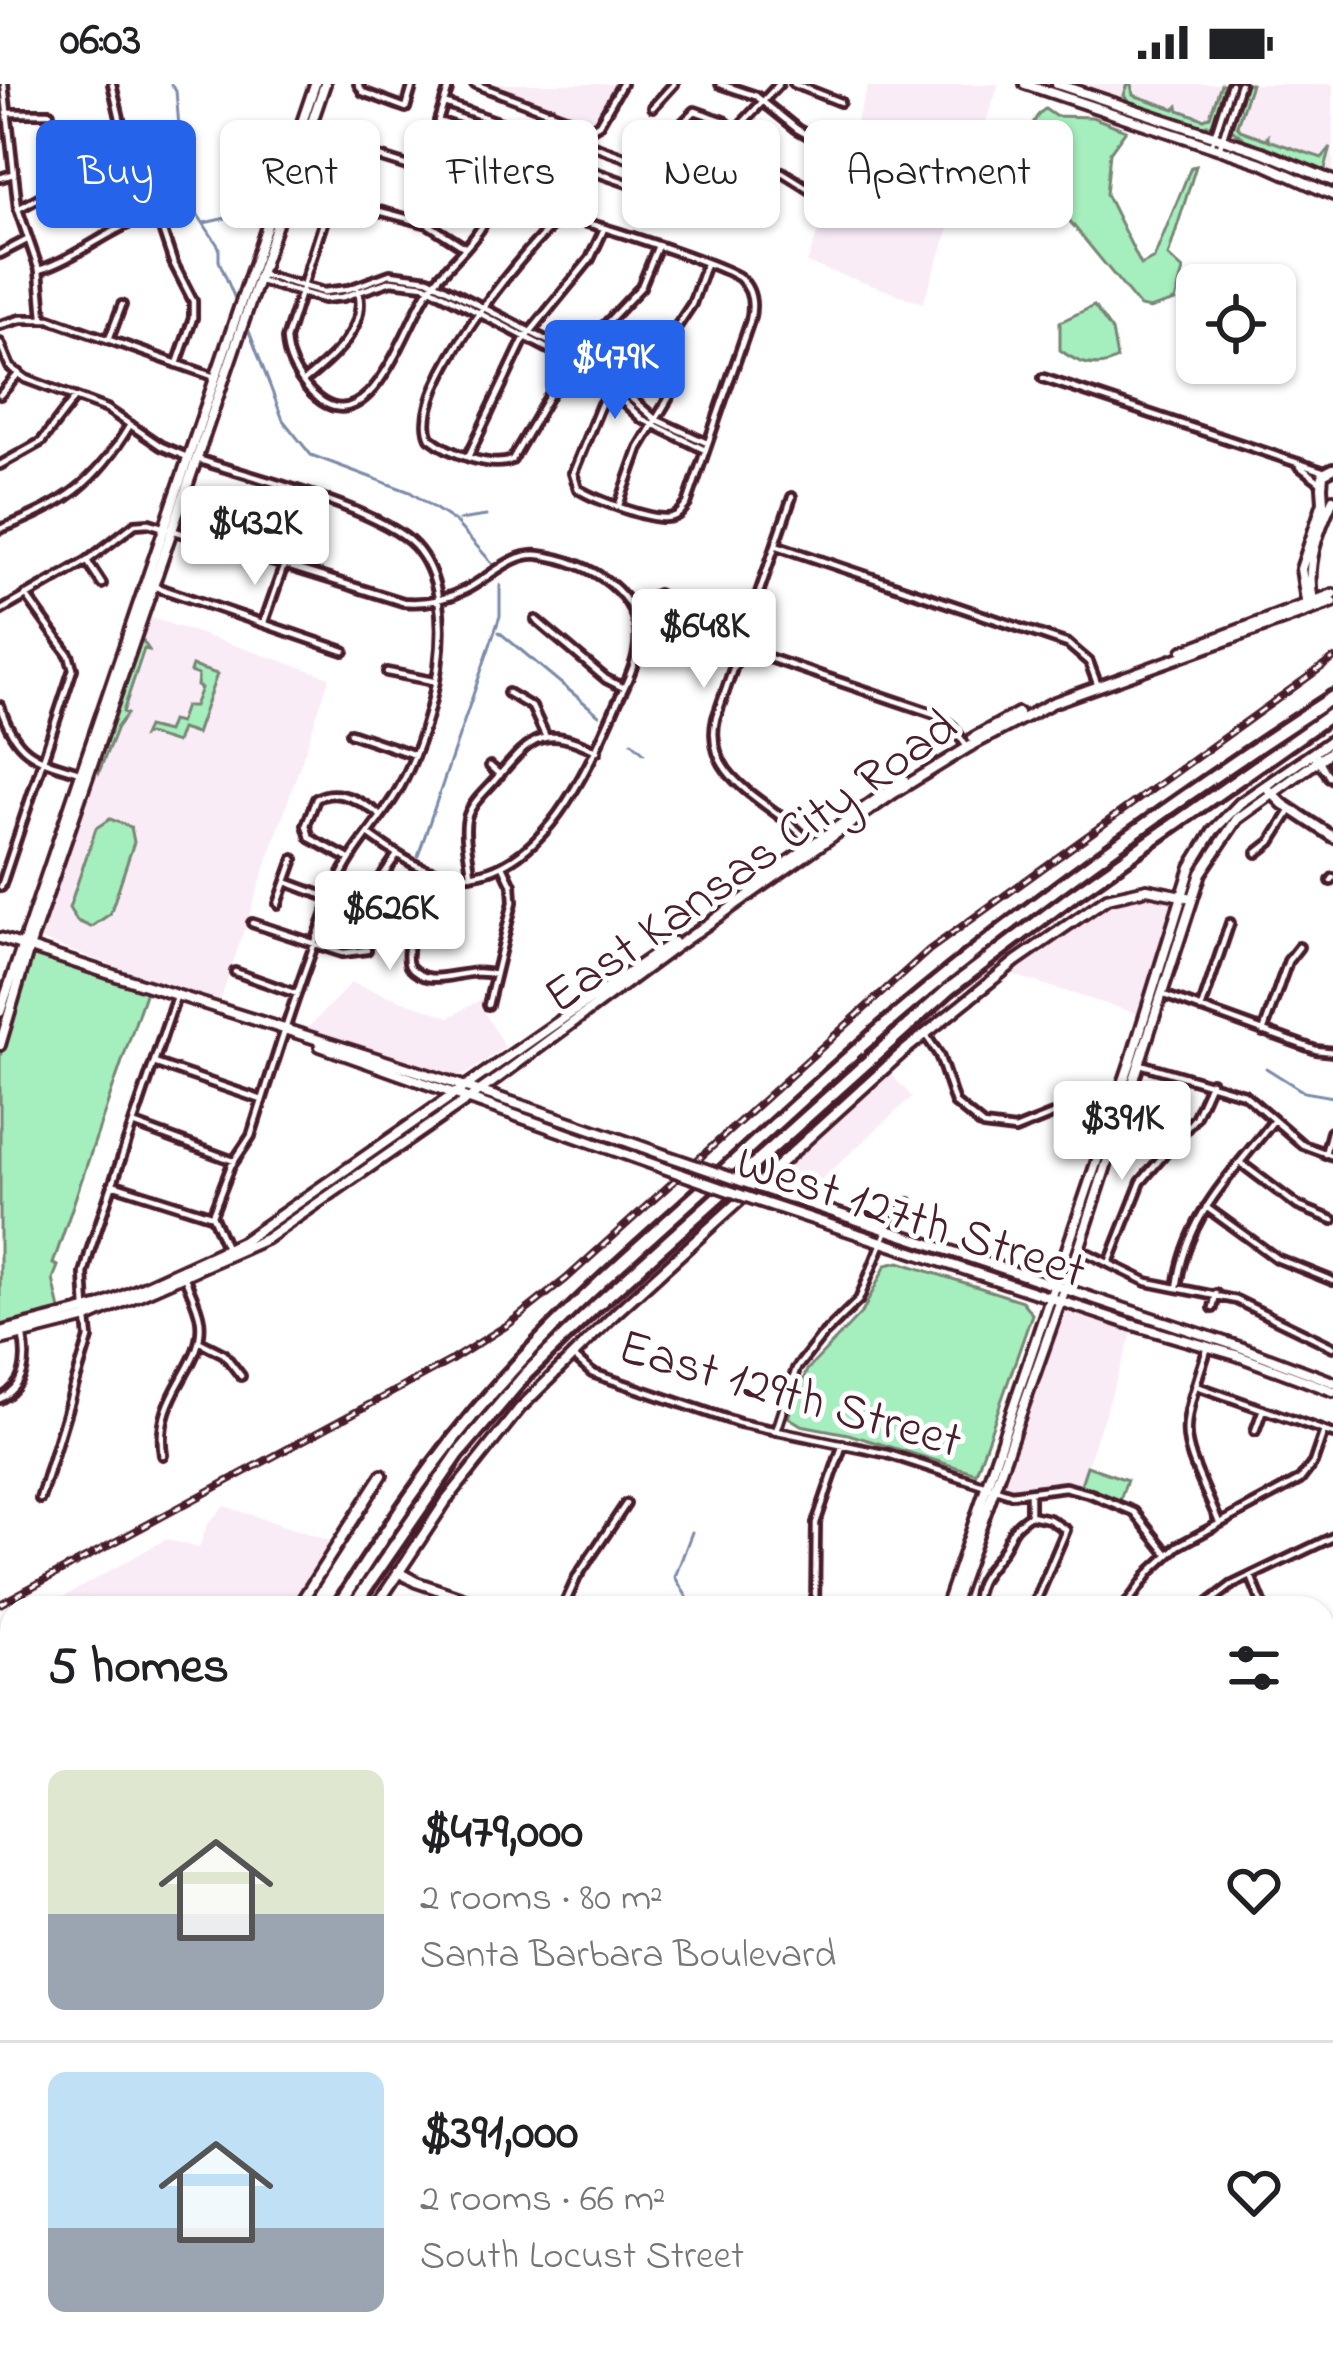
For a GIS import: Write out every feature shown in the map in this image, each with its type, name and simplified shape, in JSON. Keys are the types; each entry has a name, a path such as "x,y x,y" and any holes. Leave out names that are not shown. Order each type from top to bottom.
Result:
{"highway":[{"path":"345,1596 401,1508 471,1416 621,1264 859,1048 985,943 1333,697"},
{"path":"360,1596 471,1437 526,1374 608,1295 950,989 1072,896 1333,713"}],"main road":[{"path":"219,378 248,308 254,275 315,84"},
{"path":"85,774 242,297 325,84"},
{"path":"1025,84 1217,142 1333,195"},
{"path":"1057,84 1333,181"},
{"path":"1310,606 1301,569 1323,502 1321,484 1330,469"},
{"path":"1310,606 1309,568 1333,496 1321,484"},
{"path":"0,1012 153,586 168,527"},
{"name":"East Kansas City Road","path":"228,1253 464,1084 966,745 1097,684 1333,598"},
{"path":"1157,993 1196,855 1213,831 1333,739"},
{"path":"1315,756 1333,750"},
{"path":"1268,788 1291,810 1333,837"},
{"path":"952,1596 1206,861 1268,788"},
{"name":"East Kansas City Road","path":"0,1336 87,1314 266,1239 507,1072 812,848"},
{"path":"383,1596 479,1457 572,1355 925,1034 1101,902 1147,889 1192,898"},
{"path":"0,938 286,1032"},
{"path":"0,1045 25,946"},
{"name":"West 127th Street","path":"286,1032 530,1106 886,1232 1060,1287 1333,1387"},
{"name":"West 127th Street","path":"286,1032 883,1244 1210,1343"},
{"path":"507,1072 504,1091 530,1106"},
{"path":"428,1084 434,1094 428,1109"},
{"path":"1060,1287 1079,1249 1115,1122"},
{"path":"306,1596 382,1475"},
{"path":"398,1572 457,1596"}],"street":[{"path":"4,84 18,209 39,270 43,318"},
{"path":"112,84 120,120"},
{"path":"358,84 363,92 406,108 413,84"},
{"path":"475,84 571,120"},
{"path":"598,125 622,84"},
{"path":"653,107 674,84"},
{"path":"720,84 764,101 804,133"},
{"path":"746,120 779,84"},
{"path":"794,84 840,102"},
{"path":"1217,142 1231,84"},
{"path":"1217,142 1240,84"},
{"path":"439,120 448,90"},
{"path":"444,103 492,120"},
{"path":"547,120 550,111"},
{"path":"686,120 695,111 721,120"},
{"path":"7,113 50,113"},
{"path":"577,140 685,184 680,201 569,163 577,140"},
{"path":"321,228 286,340 290,362 302,382 331,407 344,408 362,399 388,369 433,285 483,225 490,209 486,195 474,187 380,157"},
{"path":"0,178 13,174"},
{"path":"18,209 36,199"},
{"path":"380,211 435,226 464,247"},
{"path":"657,248 641,287 573,358 518,454 499,464 434,441 425,416 479,309 553,225 577,221 706,264 741,279 753,302 687,504 676,515 656,518 619,506 580,491 574,477 590,426 613,388 686,315 706,264"},
{"path":"39,270 79,255 120,228"},
{"path":"163,228 194,307 177,364"},
{"path":"469,455 527,333 590,259 604,230"},
{"path":"0,254 28,240"},
{"path":"254,275 336,299 380,276 401,274 433,285 573,358 654,423 706,446"},
{"path":"302,382 351,333 362,302 358,289"},
{"path":"109,339 122,305"},
{"path":"0,325 43,318 219,378"},
{"path":"619,506 639,448 680,377 677,358 663,342"},
{"path":"0,343 19,373 76,396 160,446 386,523 424,559 440,600 442,630 415,755 338,882 249,1142 234,1162 212,1215 228,1253"},
{"path":"0,395 19,373"},
{"path":"1043,378 1289,461 1330,469"},
{"path":"0,464 41,442 76,396"},
{"path":"0,529 64,502 109,460 130,425"},
{"path":"1289,461 1321,484"},
{"path":"793,497 714,726 717,757 730,776 799,830 812,848"},
{"path":"0,611 87,561 135,524 168,527 395,601 440,600 531,555 604,578 631,607 638,642 597,751 538,836 503,866 471,875 440,874 397,855 368,834"},
{"path":"776,545 1068,644 1089,662 1097,684"},
{"path":"87,561 102,584"},
{"path":"264,625 284,565"},
{"path":"153,586 344,651"},
{"path":"631,607 658,594"},
{"path":"1,887 73,669 69,655 26,595"},
{"path":"536,620 606,679 624,688"},
{"path":"740,648 938,716 966,745"},
{"path":"387,673 433,681"},
{"path":"508,693 532,707 545,735"},
{"path":"0,710 17,745 85,774"},
{"path":"350,733 415,755"},
{"path":"471,875 468,816 528,744 545,735 564,736 597,751"},
{"path":"1315,756 1331,778"},
{"path":"490,766 500,775"},
{"path":"349,860 309,835 306,825 316,800 338,794 381,816"},
{"path":"1257,854 1271,842 1291,810"},
{"path":"338,882 356,889 374,886 397,855"},
{"path":"278,904 294,860"},
{"path":"488,1005 513,902 503,866"},
{"path":"440,874 432,902 408,942 409,966 429,980 471,970 495,975"},
{"path":"286,882 332,898"},
{"path":"1201,1009 1230,922"},
{"path":"252,923 343,953 367,950"},
{"path":"1263,1032 1288,961 1299,947"},
{"path":"235,972 299,994"},
{"path":"1157,993 1333,1052"},
{"path":"40,1499 87,1345 86,1264 176,997"},
{"path":"925,1034 959,1108 989,1129 1016,1130 1067,1112 1115,1122"},
{"path":"1135,1062 1246,1095 1303,1145 1329,1155 1330,1132"},
{"path":"154,1063 262,1100"},
{"path":"1179,1074 1181,1063"},
{"path":"1109,1263 1141,1182 1199,1112 1211,1082"},
{"path":"1177,1288 1186,1242 1206,1207 1275,1119"},
{"path":"133,1124 234,1162"},
{"path":"1160,1127 1175,1140"},
{"path":"1240,1163 1298,1206 1333,1220"},
{"path":"112,1184 212,1215"},
{"path":"776,1431 796,1369 820,1337 859,1300 892,1219 909,1204"},
{"path":"1206,1207 1276,1258 1333,1281"},
{"path":"1079,1249 1148,1282 1236,1300 1333,1347"},
{"path":"163,1455 161,1428 171,1394 199,1342 200,1316 183,1273"},
{"path":"1213,1308 1216,1294"},
{"path":"0,1399 15,1389 22,1376 26,1357 21,1331"},
{"path":"199,1342 224,1354 241,1376"},
{"path":"1210,1343 1186,1414 1184,1441 1219,1522"},
{"name":"East 129th Street","path":"572,1355 592,1373 739,1423 888,1454 990,1488 1030,1494 1065,1487 1126,1506 1168,1553"},
{"path":"1196,1386 1333,1434"},
{"path":"1255,1431 1263,1409"},
{"path":"1133,1596 1168,1553 1295,1485 1313,1463 1324,1431"},
{"path":"815,1596 816,1523 843,1444"},
{"path":"1030,1494 1030,1515"},
{"path":"568,1596 626,1504"},
{"path":"978,1596 987,1565 1001,1552 1010,1529 1030,1515 1049,1519 1066,1530 1038,1596"},
{"path":"1218,1596 1333,1537"},
{"path":"1251,1576 1259,1596"}],"shaded area":[{"path":"485,84 618,84 595,120 579,120"},
{"path":"869,84 999,84 987,120 857,120"},
{"path":"1085,84 1333,84 1333,174 1263,145"},
{"path":"819,228 949,228 923,303 807,263"},
{"path":"149,617 330,677 219,1004 39,939"},
{"path":"1138,896 1170,899 1174,908 1141,1015 1007,973 1047,941 1108,904"},
{"path":"351,983 450,1017 483,998 481,1007 505,1047 454,1077 306,1030"},
{"path":"887,1070 912,1097 804,1195 766,1181"},
{"path":"1069,1310 1133,1331 1080,1487 1046,1485 1028,1492 1002,1489 1062,1314"},
{"path":"224,1506 334,1542 298,1596 65,1596 166,1539 199,1548 207,1525"}],"green space":[{"path":"1128,84 1133,95 1175,109 1178,106 1204,119 1210,116 1221,84 1228,84 1215,125 1207,125 1208,129 1128,102 1124,95"},
{"path":"1243,84 1251,84 1237,125 1240,130 1322,158 1331,147 1325,169 1318,171 1229,134 1244,138 1231,129"},
{"path":"1041,112 1092,117 1126,130 1110,152 1106,194 1141,265 1154,258 1191,167 1196,166 1168,256 1177,264 1175,301 1140,307 1073,225 1073,120 1035,120"},
{"path":"1094,306 1112,331 1117,359 1095,365 1060,350 1060,322"},
{"path":"143,641 149,650 144,649 123,712 127,714 99,772 96,763 138,642"},
{"path":"192,666 217,674 196,734 181,729 176,743 143,736 147,727 167,732 171,721 179,723 185,706 194,706 201,688 198,675 190,672"},
{"path":"110,819 131,827 134,842 110,914 91,927 77,921 69,908 96,828"},
{"path":"34,954 146,991 53,1264 58,1266 53,1279 60,1310 0,1325 0,1056"},
{"path":"899,1262 1022,1301 1032,1314 976,1473 848,1434 801,1425 788,1417 807,1370 863,1311 886,1265"},
{"path":"1087,1466 1127,1480 1120,1500 1080,1487"}],"waterway":[{"path":"171,84 196,212 219,247 219,261 238,306"},
{"path":"204,223 220,219"},
{"path":"247,326 283,420 311,455 410,492 454,521 494,565"},
{"path":"459,520 486,516"},
{"path":"418,856 500,616 500,585"},
{"path":"499,632 599,715"},
{"path":"632,742 644,753"},
{"path":"373,948 413,876"},
{"path":"1266,1068 1304,1092 1333,1097"},
{"path":"686,1596 675,1577 692,1532"}],"railway":[{"path":"15,1596 450,1361 509,1324 566,1279 929,950 1333,659"}]}
